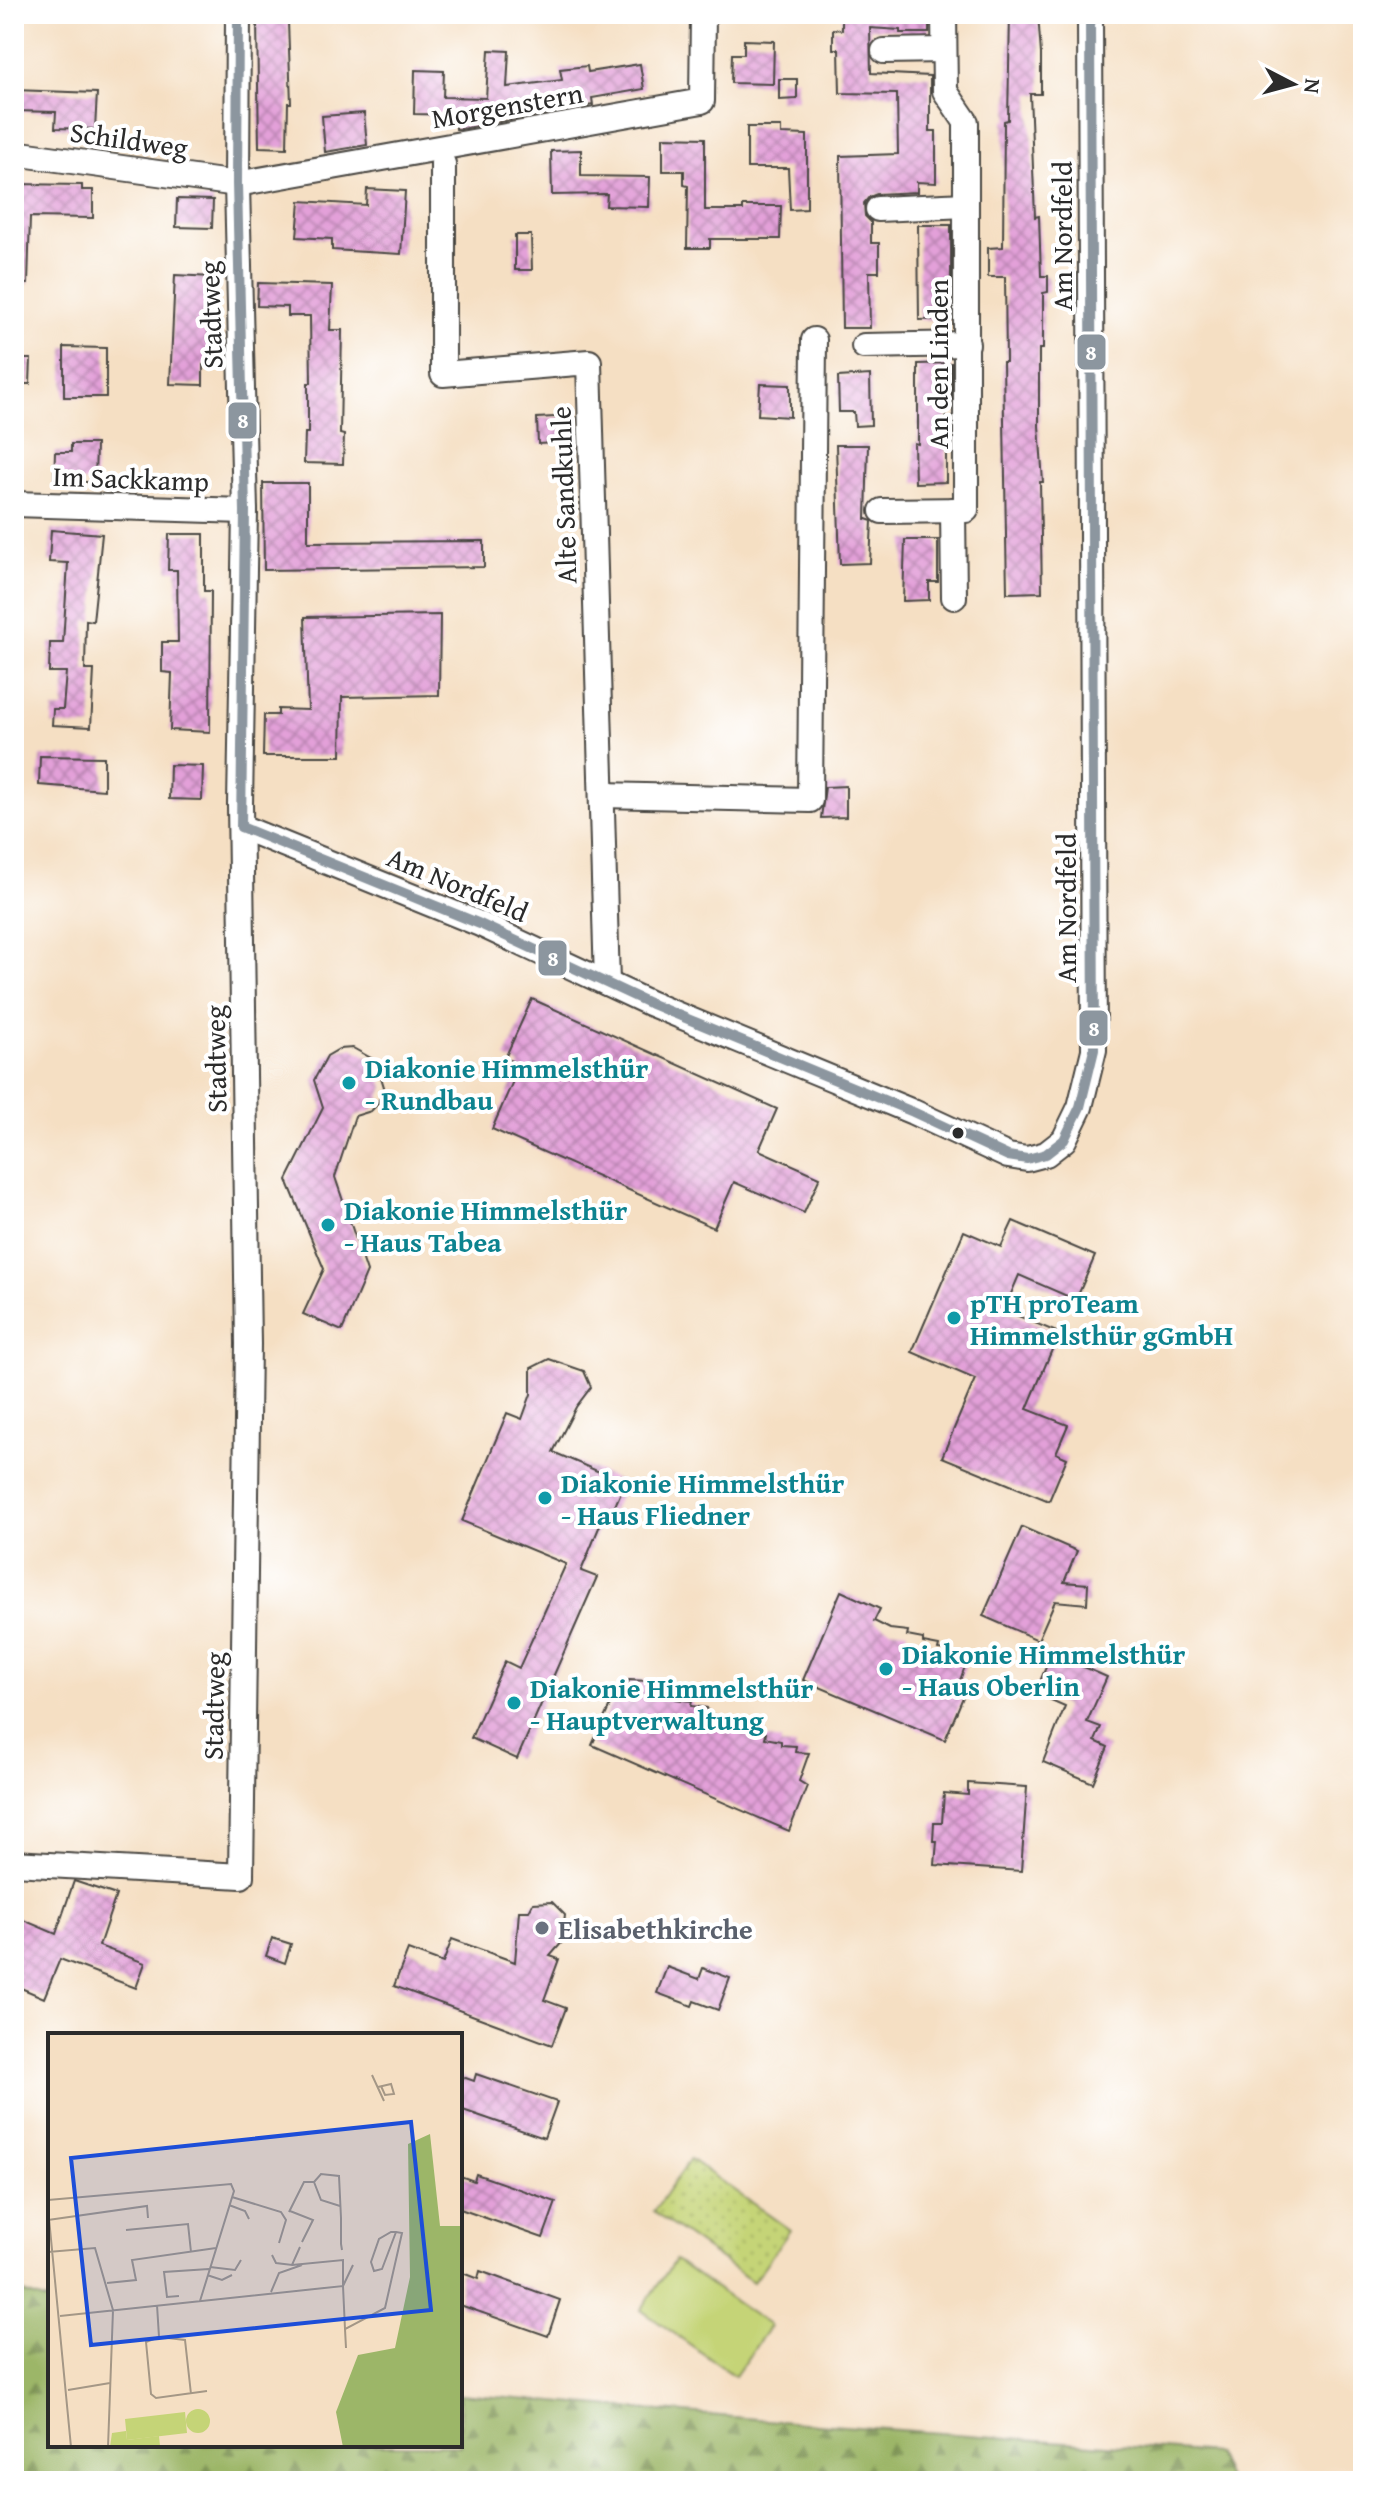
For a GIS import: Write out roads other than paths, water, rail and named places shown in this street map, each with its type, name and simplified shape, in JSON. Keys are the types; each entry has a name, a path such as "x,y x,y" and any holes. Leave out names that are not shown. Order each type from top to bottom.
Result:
{"street":[{"name":"Stadtweg","path":"14,1863 241,1876 248,1344 241,827 245,511 237,184 238,14"},
{"name":"Morgenstern","path":"237,184 702,101 703,14"},
{"name":"An den Linden","path":"944,14 945,91 966,122 966,510 953,510 954,597"},
{"name":"Am Nordfeld","path":"241,827 480,924 607,983 913,1112 1008,1156 1027,1159 1046,1154 1064,1140 1080,1107 1094,1050 1090,14"},
{"path":"884,51 944,50"},
{"name":"Schildweg","path":"14,153 237,184"},
{"name":"Alte Sandkuhle","path":"443,164 443,374 589,362 607,983"},
{"path":"878,209 966,205"},
{"path":"602,795 810,800 814,340"},
{"path":"864,346 967,344"},
{"name":"Im Sackkamp","path":"14,504 245,511"},
{"path":"882,511 953,510"}],"place":[{"name":"Diakonie Himmelsthür - Rundbau","path":"349,1083"},
{"name":"Diakonie Himmelsthür - Haus Tabea","path":"328,1225"},
{"name":"pTH proTeam Himmelsthür gGmbH","path":"954,1318"},
{"name":"Diakonie Himmelsthür - Haus Fliedner","path":"545,1498"},
{"name":"Diakonie Himmelsthür - Haus Oberlin","path":"886,1669"},
{"name":"Diakonie Himmelsthür - Hauptverwaltung","path":"514,1703"},
{"name":"Elisabethkirche","path":"542,1928"}]}
